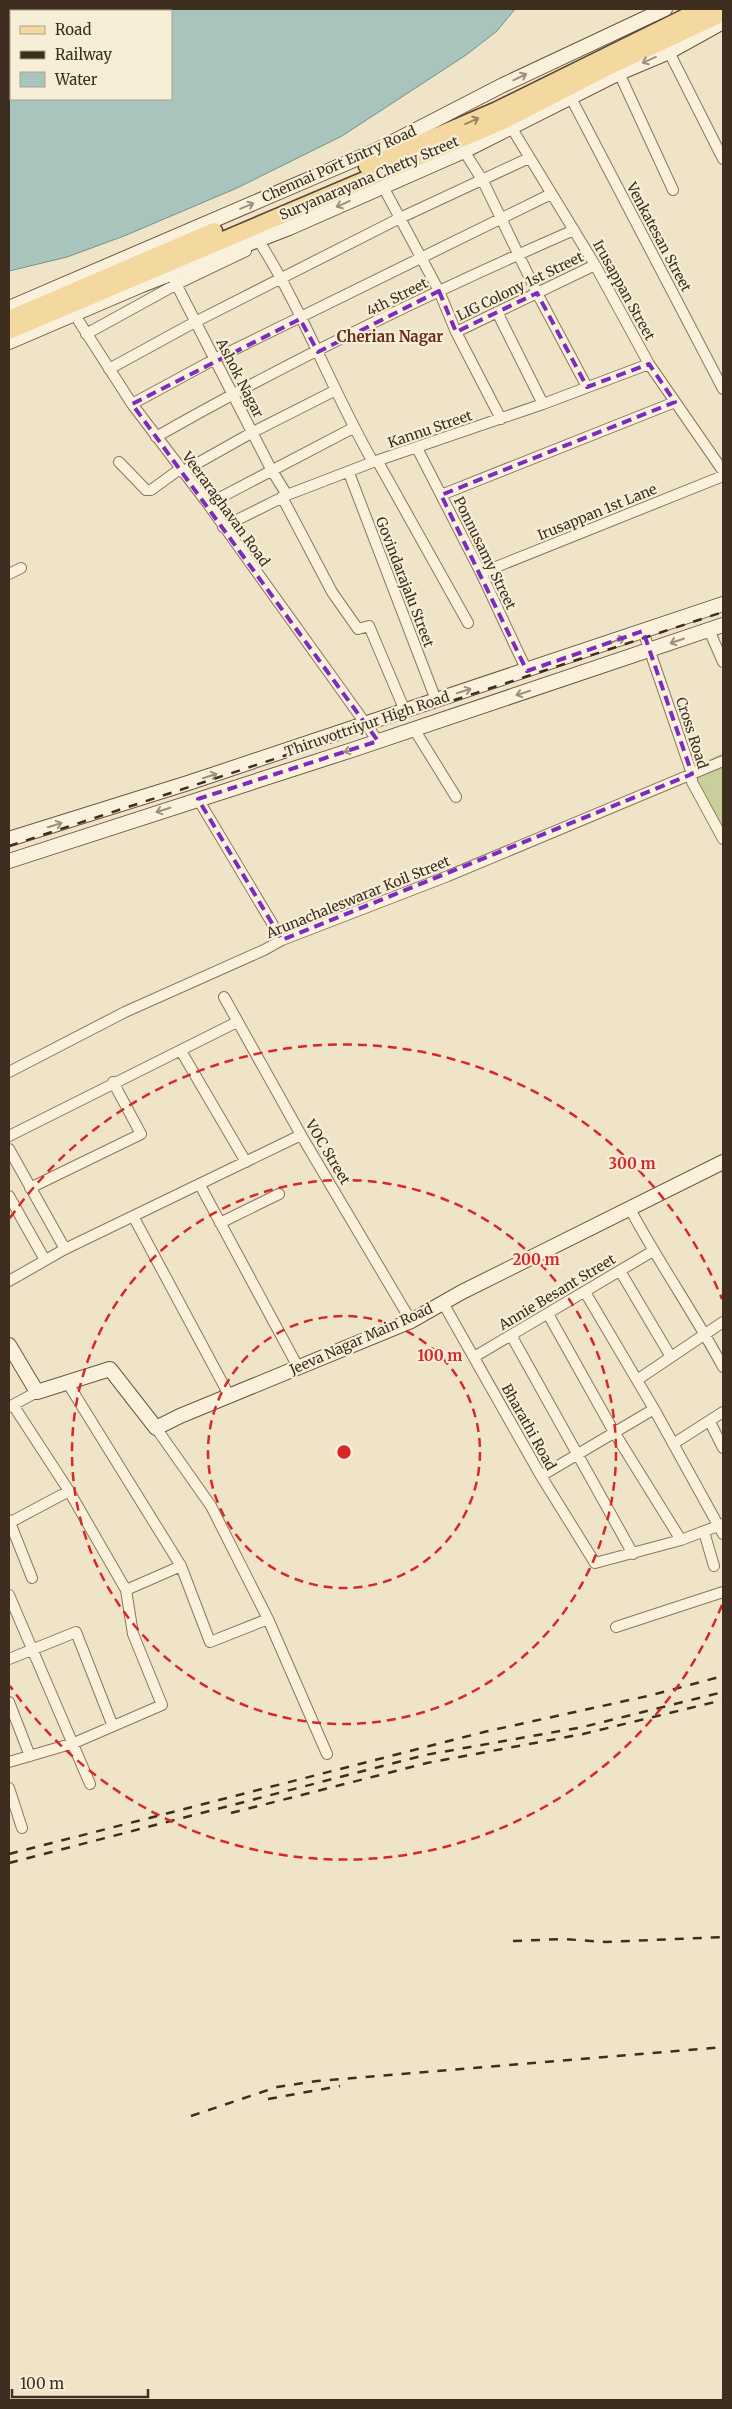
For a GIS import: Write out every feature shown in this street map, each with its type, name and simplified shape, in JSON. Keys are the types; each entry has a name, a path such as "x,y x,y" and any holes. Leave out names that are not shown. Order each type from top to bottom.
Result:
{"main road":[{"name":"Suryanarayana Chetty Street","path":"9,331 71,310 256,237 377,175 497,110 702,9"},
{"name":"Suryanarayana Chetty Street","path":"9,319 509,124 666,46 723,13"}],"street":[{"name":"Chennai Port Entry Road","path":"9,308 378,150 503,85 664,9"},
{"path":"501,419 456,332 439,291 377,175 464,151 509,124 571,98 666,46 723,22"},
{"path":"666,46 723,159"},
{"path":"619,73 673,190"},
{"name":"Venkatesan Street","path":"571,98 723,388"},
{"name":"Irusappan Street","path":"509,124 595,265 649,364 723,471"},
{"path":"464,151 483,181 537,293 587,388"},
{"path":"109,369 195,322 400,218 529,158"},
{"path":"132,404 215,359 300,319 420,257 551,194"},
{"name":"4th Street","path":"156,436 232,394 439,291 574,230"},
{"path":"86,334 174,279 256,237 318,352 353,428 376,462 468,623"},
{"name":"LIG Colony 1st Street","path":"456,332 595,265"},
{"path":"9,342 71,310 174,279"},
{"name":"Ashok Nagar","path":"174,279 332,592 358,629 369,626 404,710"},
{"name":"Veeraraghavan Road","path":"71,310 132,404 181,471 208,504 378,741"},
{"path":"497,312 543,404"},
{"name":"Kannu Street","path":"223,527 285,496 649,364"},
{"path":"118,462 146,490 151,490 181,471 252,432 336,390"},
{"path":"441,495 675,402"},
{"path":"208,504 271,469 353,428"},
{"name":"Ponnusamy Street","path":"417,448 481,573 527,671"},
{"name":"Govindarajalu Street","path":"349,473 436,700"},
{"name":"Irusappan 1st Lane","path":"481,573 723,476"},
{"path":"9,574 21,568"},
{"name":"Thiruvottriyur High Road","path":"9,839 197,780 723,604"},
{"name":"Thiruvottriyur High Road","path":"9,861 378,741 723,625"},
{"path":"710,630 723,662"},
{"name":"Cross Road","path":"644,631 692,774 692,782 723,839"},
{"path":"414,729 456,797"},
{"name":"Arunachaleswarar Koil Street","path":"9,1072 125,1012 264,950 282,940 448,876 483,859 723,761"},
{"path":"676,781 695,789"},
{"path":"198,799 282,940"},
{"name":"VOC Street","path":"224,997 301,1135 411,1321"},
{"path":"9,1136 113,1082 238,1022"},
{"path":"181,1050 246,1162"},
{"path":"30,1188 140,1134 113,1082"},
{"path":"9,1280 65,1249 301,1135"},
{"path":"9,1149 65,1249"},
{"name":"Jeeva Nagar Main Road","path":"156,1428 180,1416 411,1321 443,1303 723,1162"},
{"path":"200,1185 298,1367"},
{"path":"220,1223 279,1194"},
{"path":"9,1196 45,1260"},
{"path":"630,1208 653,1251 706,1335 723,1367"},
{"path":"132,1216 230,1396"},
{"name":"Annie Besant Street","path":"474,1357 653,1251"},
{"path":"620,1271 671,1357"},
{"path":"511,1335 633,1554 704,1532 722,1529 585,1292"},
{"name":"Bharathi Road","path":"443,1303 540,1476 595,1563 633,1554"},
{"path":"548,1314 614,1432 681,1540"},
{"path":"637,1380 723,1322"},
{"path":"9,1345 37,1392"},
{"path":"9,1762 74,1743 112,1724 162,1705 133,1634 126,1590 69,1490 11,1406 37,1392 110,1369 156,1428 211,1506 268,1620 327,1754"},
{"path":"67,1382 181,1566 210,1642 268,1620"},
{"path":"540,1476 654,1409"},
{"path":"673,1444 723,1412"},
{"path":"710,1422 723,1448"},
{"path":"32,1578 9,1522 69,1490"},
{"path":"704,1532 714,1566"},
{"path":"126,1590 181,1566"},
{"path":"616,1627 723,1592"},
{"path":"9,1595 34,1649 90,1784"},
{"path":"9,1659 76,1632 112,1724"},
{"path":"9,1702 30,1756"},
{"path":"9,1788 22,1828"}],"highlighted area":[{"path":"439,291 456,332 537,293 587,387 649,364 675,402 441,495 527,671 643,631 692,774 282,940 198,799 378,741 132,404 300,319 318,352"}],"green space":[{"path":"723,753 723,829 695,785 697,765"}],"water":[{"path":"9,9 515,9 497,31 466,55 342,136 237,188 124,236 67,257 9,271"}],"railway":[{"path":"9,846 723,612"},
{"path":"9,1854 484,1732 652,1695 723,1676"},
{"path":"9,1863 425,1755 583,1727 723,1692"},
{"path":"231,1813 427,1763 583,1734 723,1700"},
{"path":"513,1941 564,1939 605,1942 723,1937"},
{"path":"191,2116 277,2087 317,2081 723,2047"},
{"path":"268,2099 340,2086"}],"district":[{"name":"Cherian Nagar","path":"390,337"}]}
